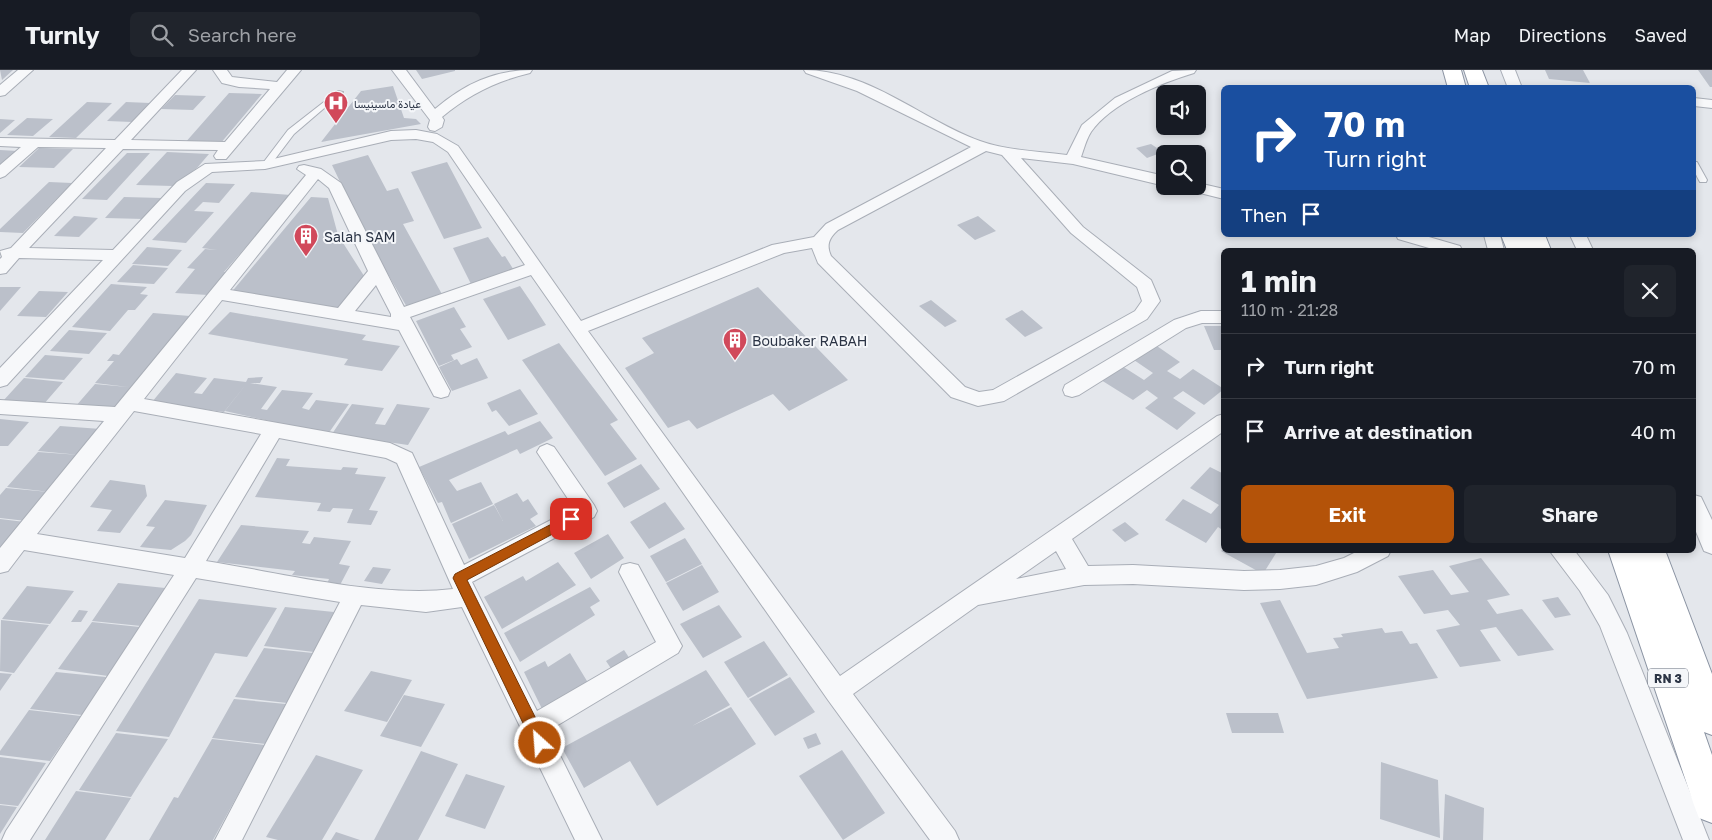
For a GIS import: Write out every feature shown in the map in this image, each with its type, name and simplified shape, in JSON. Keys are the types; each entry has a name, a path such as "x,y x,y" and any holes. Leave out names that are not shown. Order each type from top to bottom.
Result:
{"highway":[{"path":"1452,70 1457,85"},
{"path":"1473,70 1479,85"},
{"name":"RN 3","path":"1624,553 1712,805"},
{"name":"RN 3","path":"1651,553 1712,719"}],"street":[{"path":"0,92 26,70"},
{"path":"0,270 7,253 118,146 189,70"},
{"path":"220,70 226,80 239,84 281,86"},
{"path":"0,380 180,188 206,168 229,146 295,70"},
{"path":"399,70 437,120 435,127 426,135"},
{"path":"435,116 457,97 475,87 501,76 525,70"},
{"path":"811,70 862,88 968,142 983,147 1006,152 1073,160 1156,179"},
{"path":"1073,160 1087,128 1103,112 1158,82 1189,70"},
{"path":"1508,70 1514,85"},
{"path":"1696,102 1712,104"},
{"path":"206,168 272,164 367,140 406,134 426,135 443,140 454,149 577,329 837,692 946,840"},
{"path":"0,142 118,146 229,146"},
{"path":"0,173 34,143"},
{"path":"577,329 778,249 798,244 819,242 832,227 983,147"},
{"path":"819,242 824,259 958,392 978,399 998,396 1141,315 1151,301 1145,284 1077,230 1006,152"},
{"path":"272,164 316,172 336,186 377,272 441,391"},
{"path":"0,564 316,172"},
{"path":"1206,190 1221,193"},
{"path":"1411,237 1447,248"},
{"path":"7,253 118,255"},
{"path":"218,294 342,315 402,320 534,268"},
{"path":"342,315 377,272"},
{"path":"1072,390 1180,324 1201,318 1221,317"},
{"path":"0,407 125,409 274,430 390,451 405,458 464,588 589,840"},
{"path":"837,692 1221,423"},
{"path":"14,840 191,567 274,430"},
{"path":"19,540 355,595 426,602 464,588 587,511 547,452"},
{"path":"1696,508 1712,545"},
{"path":"1059,537 1082,576"},
{"path":"971,598 1082,576 1113,574 1281,579 1340,569 1376,553"},
{"path":"1563,553 1582,575 1610,619 1681,806 1696,840"},
{"path":"532,727 670,646 630,572"},
{"path":"228,840 355,595"}],"lane":[{"path":"272,164 292,132 340,92"},
{"path":"1696,168 1703,180"}],"building":[{"path":"0,70 13,70 2,80"},
{"path":"416,70 455,70 455,71 422,79"},
{"path":"1545,70 1583,70 1590,83 1549,79"},
{"path":"1698,70 1712,70 1712,87 1710,87"},
{"path":"393,86 404,118 416,119 421,124 321,142 361,91"},
{"path":"229,93 262,94 220,144 184,144"},
{"path":"175,95 206,96 193,110 161,109"},
{"path":"87,102 112,103 76,138 49,137"},
{"path":"126,102 150,103 132,122 107,121"},
{"path":"27,118 53,119 33,136 7,135"},
{"path":"0,119 15,120 0,133"},
{"path":"1151,144 1156,147 1156,155 1147,158 1136,148"},
{"path":"39,148 73,149 54,168 19,167"},
{"path":"0,150 18,151 0,167"},
{"path":"167,152 209,154 197,168 173,186 136,185"},
{"path":"127,153 150,153 107,200 82,199"},
{"path":"368,155 387,191 398,188 414,221 403,224 443,296 408,309 366,236 332,165"},
{"path":"447,162 482,228 444,239 411,172"},
{"path":"49,182 72,183 23,233 0,232 0,229"},
{"path":"206,183 235,184 219,203 203,202 194,211 214,212 186,243 152,240"},
{"path":"251,192 291,195 224,272 226,272 208,295 175,293 195,269 187,268 205,249 217,250 202,248"},
{"path":"124,197 162,198 144,219 105,218"},
{"name":"Salah SAM","path":"311,197 328,198 338,235 366,279 341,311 230,294"},
{"path":"74,216 98,218 79,237 54,236"},
{"path":"978,216 996,231 975,240 957,225"},
{"path":"488,237 502,257 505,256 515,272 472,286 453,248"},
{"path":"147,247 182,250 168,266 132,264"},
{"path":"133,265 168,268 154,284 117,282"},
{"path":"111,284 147,287 140,294 148,295 135,310 128,310 110,331 72,327"},
{"path":"520,286 546,325 508,340 483,299"},
{"path":"0,287 21,287 0,311"},
{"name":"Boubaker RABAH","path":"758,287 848,380 789,411 773,394 697,429 689,420 668,428 625,368 654,353 642,338"},
{"path":"39,291 68,292 46,317 17,316"},
{"path":"931,300 957,321 945,327 919,306"},
{"path":"454,307 466,327 460,329 472,347 451,355 454,360 439,366 416,321"},
{"path":"1022,310 1043,328 1025,337 1005,319"},
{"path":"230,312 366,335 362,340 400,346 382,371 344,365 348,359 208,334"},
{"path":"153,313 190,316 116,411 75,407 95,384 128,387 95,383 114,361 107,361 113,354 119,355"},
{"path":"1204,326 1221,326 1221,350 1214,350"},
{"path":"69,330 107,333 89,354 50,351"},
{"path":"559,343 618,420 610,424 637,459 605,476 522,360"},
{"path":"1154,344 1180,362 1167,371 1180,379 1193,369 1221,387 1221,391 1204,405 1183,391 1173,398 1196,413 1177,430 1145,408 1158,398 1147,390 1133,400 1101,380 1122,366 1144,380 1153,373 1131,358"},
{"path":"45,355 83,358 64,380 25,377"},
{"path":"477,358 488,378 452,391 439,367 457,359 461,365"},
{"path":"176,373 207,378 194,393 202,394 214,378 246,382 248,378 263,377 260,383 250,383 277,387 261,409 267,410 282,390 313,393 302,408 309,410 316,400 349,404 328,434 225,411 247,383 224,412 152,402"},
{"path":"24,378 63,382 43,405 3,401"},
{"path":"520,389 538,414 509,426 496,410 492,412 487,403"},
{"path":"352,404 384,408 375,424 385,425 397,404 430,408 408,445 332,434"},
{"path":"0,419 29,422 8,446 0,446"},
{"path":"540,421 553,438 520,454 517,449 449,480 457,491 481,482 493,504 451,523 442,502 438,503 419,467 505,431 508,435"},
{"path":"60,426 101,429 80,455 38,451"},
{"path":"38,452 80,455 50,492 7,487"},
{"path":"277,458 290,459 286,466 341,470 343,467 358,468 355,474 386,477 369,510 378,511 371,525 347,523 353,509 333,508 330,512 317,511 321,503 255,497"},
{"path":"641,464 660,489 624,508 607,483"},
{"path":"1210,467 1221,472 1221,529 1218,527 1206,543 1165,520 1183,499 1211,514 1219,505 1190,488"},
{"path":"110,480 145,485 147,496 120,533 97,531 112,510 90,507"},
{"path":"6,488 49,492 26,521 0,518 0,495"},
{"path":"517,493 523,502 528,499 538,514 530,519 536,526 469,559 452,524 494,505 503,521 494,504"},
{"path":"165,500 207,505 191,535 171,550 140,547 155,527 146,526"},
{"path":"665,502 685,529 649,549 630,522"},
{"path":"0,519 25,522 0,551"},
{"path":"1125,522 1139,534 1125,542 1112,530"},
{"path":"241,525 309,531 302,543 310,544 314,537 351,541 339,564 350,566 340,585 327,584 329,579 292,575 295,571 217,562"},
{"path":"608,534 624,558 591,579 574,553"},
{"path":"685,538 702,564 666,582 650,556"},
{"path":"1225,553 1276,553 1263,574"},
{"path":"1481,558 1510,595 1487,600 1497,614 1522,609 1554,650 1518,656 1496,627 1480,630 1501,661 1460,667 1436,630 1460,625 1448,610 1424,614 1398,576 1433,570 1451,595 1469,592 1449,566"},
{"path":"558,562 576,585 502,629 484,597 523,576 526,581"},
{"path":"702,565 719,592 683,611 666,583"},
{"path":"373,567 391,569 382,584 364,581"},
{"path":"118,583 165,588 141,626 92,621"},
{"path":"27,586 74,591 50,624 2,619"},
{"path":"590,587 600,601 590,607 595,615 520,662 504,633"},
{"path":"1558,597 1571,615 1555,618 1542,600"},
{"path":"199,599 277,608 247,657 215,653 169,737 116,731"},
{"path":"1280,600 1307,653 1339,648 1333,638 1343,637 1341,634 1382,628 1385,633 1402,631 1410,644 1417,643 1438,678 1307,699 1260,603"},
{"path":"719,605 742,637 703,658 680,624"},
{"path":"285,607 334,612 314,652 264,646"},
{"path":"79,610 88,611 81,622 71,622"},
{"path":"1,620 49,625 14,673 0,671"},
{"path":"92,622 140,627 108,676 58,669"},
{"path":"764,641 788,675 748,698 724,662"},
{"path":"264,648 313,653 287,703 235,697"},
{"path":"624,650 630,659 612,670 606,661"},
{"path":"570,653 590,686 544,713 524,672 545,661 548,667"},
{"path":"706,670 730,705 692,726 731,707 756,744 657,806 630,761 584,788 562,748"},
{"path":"371,671 412,680 387,722 344,711"},
{"path":"56,672 106,677 82,715 30,709"},
{"path":"0,673 12,674 0,691"},
{"path":"790,677 815,712 775,736 749,699"},
{"path":"404,695 445,704 421,747 380,736"},
{"path":"234,699 286,704 266,744 212,738"},
{"path":"29,710 81,716 50,761 0,755 0,751"},
{"path":"1226,713 1278,713 1284,733 1232,733"},
{"path":"116,733 168,739 131,797 79,790"},
{"path":"816,733 821,744 808,749 803,738"},
{"path":"212,739 265,745 213,840 149,840 174,797 178,798"},
{"path":"842,750 885,813 843,840 799,776"},
{"path":"421,751 458,764 418,840 374,840"},
{"path":"316,755 363,770 322,840 278,840 266,837"},
{"path":"0,757 46,763 18,806 0,804"},
{"path":"1381,762 1438,780 1440,838 1380,819"},
{"path":"466,774 505,786 485,829 445,816"},
{"path":"76,791 131,798 105,840 45,840"},
{"path":"1445,794 1484,808 1483,840 1443,840"},
{"path":"0,805 17,807 0,834"},
{"path":"336,832 360,840 331,840"}],"place":[{"name":"عيادة ماسينيسا","path":"336,124"},
{"name":"Salah SAM","path":"306,257"},
{"name":"Boubaker RABAH","path":"735,361"}],"route":[{"path":"540,743 468,598 460,578 571,519"}]}
